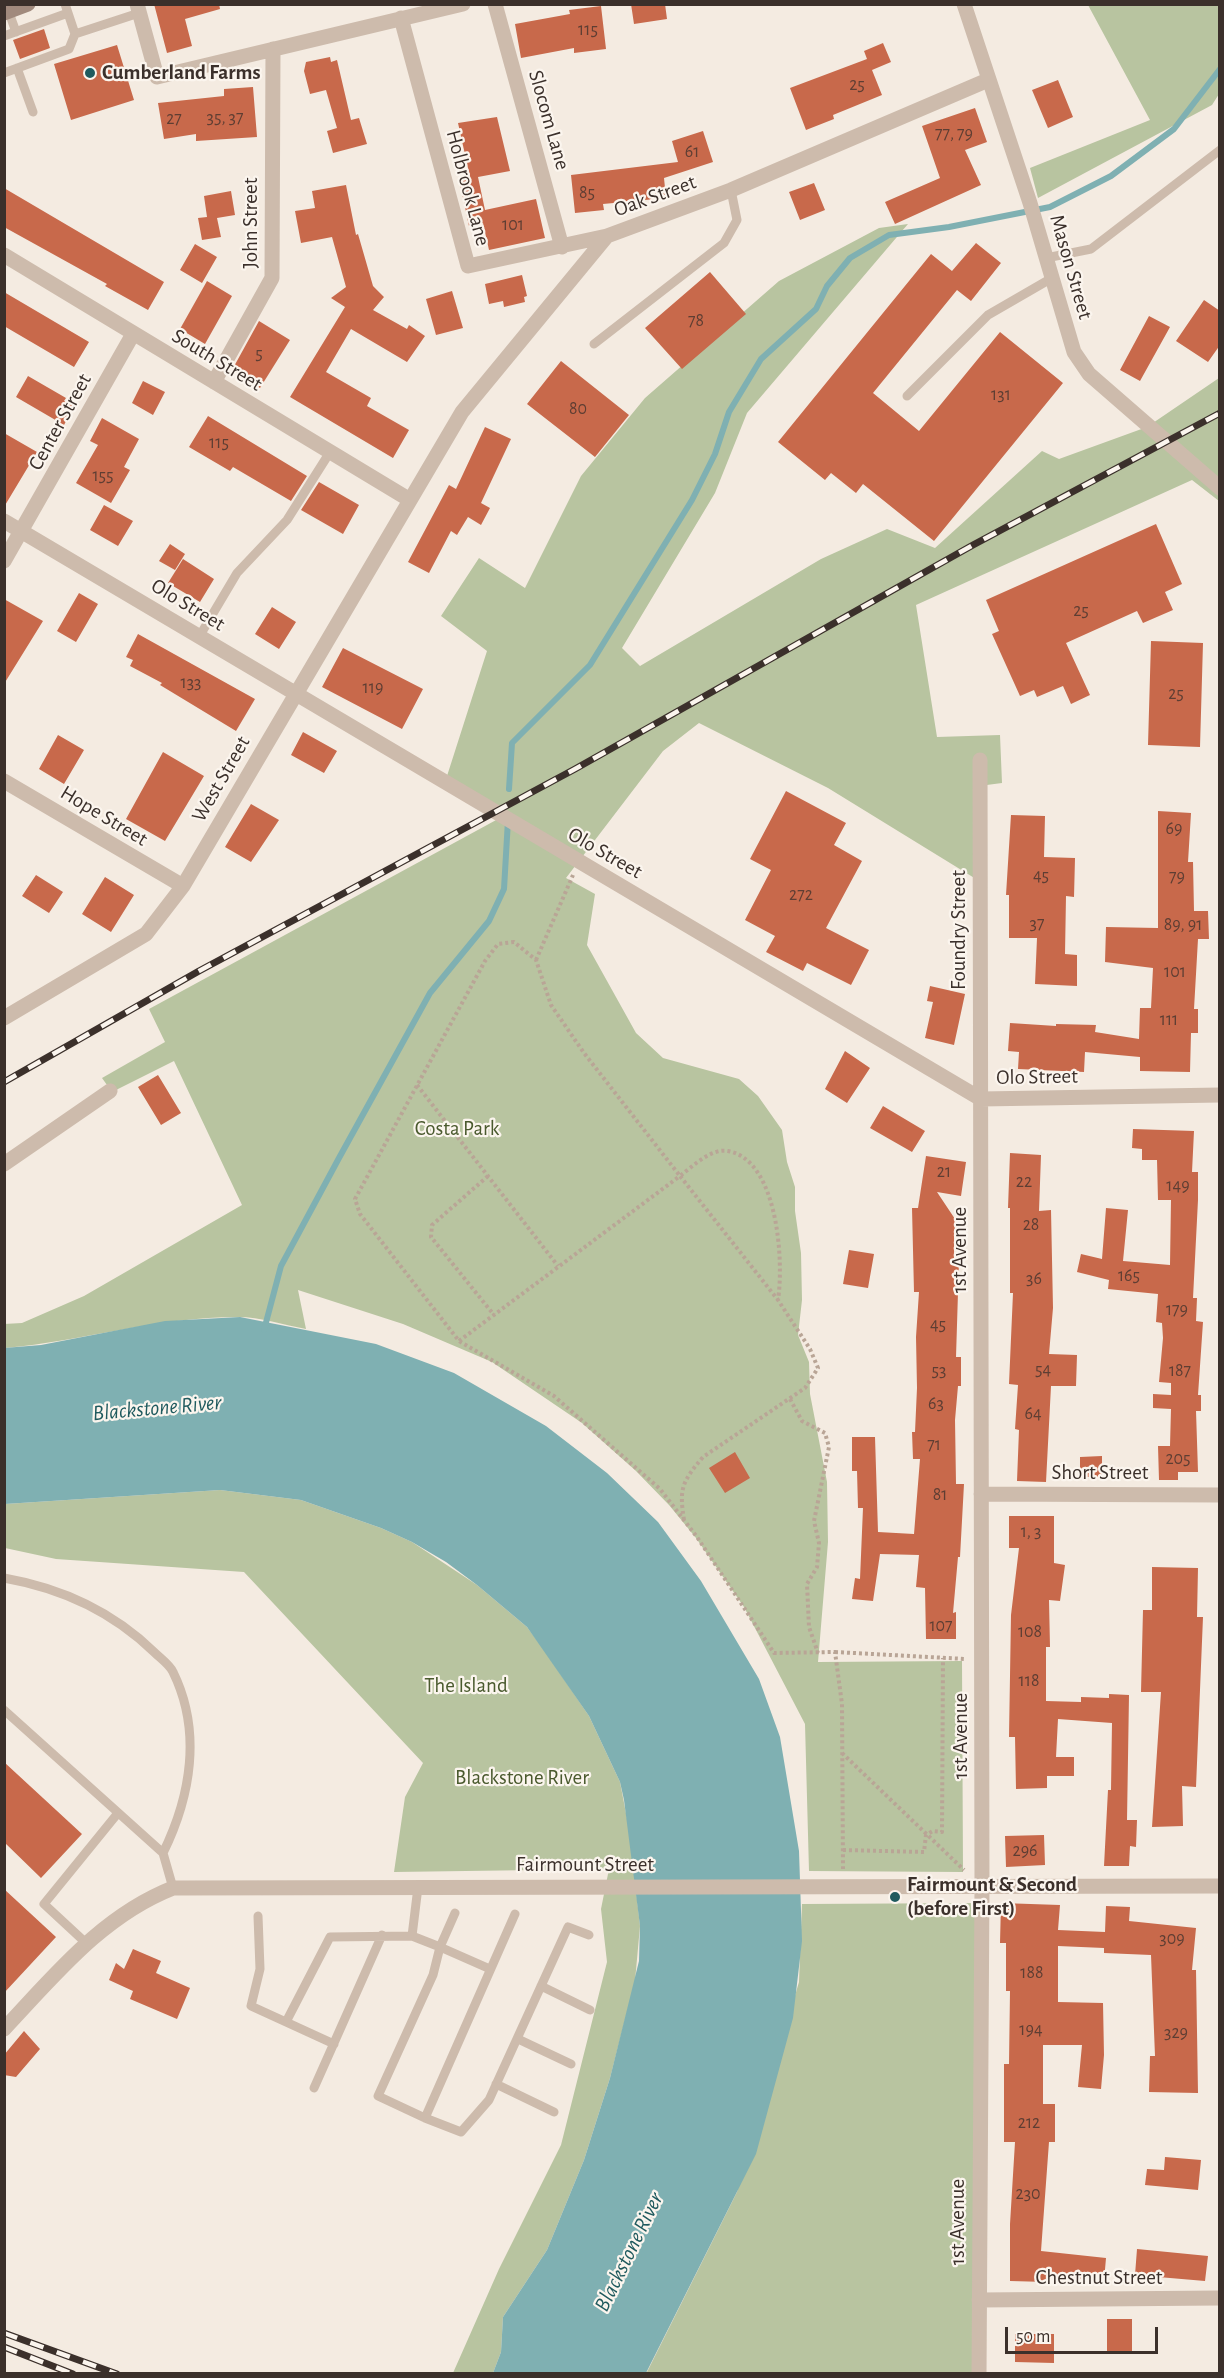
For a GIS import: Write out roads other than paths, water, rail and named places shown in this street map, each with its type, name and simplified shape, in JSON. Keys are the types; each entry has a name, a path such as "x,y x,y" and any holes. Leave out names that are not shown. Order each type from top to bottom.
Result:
{"main road":[{"path":"6,10 28,4"}],"street":[{"path":"138,9 158,77 463,4"},
{"name":"Slocom Lane","path":"495,4 562,247"},
{"name":"Mason Street","path":"964,4 1037,224 1074,352 1089,374 1220,488"},
{"name":"Holbrook Lane","path":"401,18 468,266 607,236"},
{"name":"John Street","path":"214,382 272,278 273,49"},
{"name":"Oak Street","path":"410,500 462,412 607,236 731,190 988,80"},
{"name":"South Street","path":"4,255 410,500"},
{"name":"Center Street","path":"4,561 133,334"},
{"name":"West Street","path":"4,1018 146,934 183,886 410,500"},
{"name":"Olo Street","path":"4,520 520,828 981,1099 1220,1095"},
{"name":"Foundry Street","path":"980,760 981,1099"},
{"name":"Hope Street","path":"4,781 183,886"},
{"path":"4,1164 110,1091"},
{"name":"1st Avenue","path":"979,2373 982,1886 981,1099"},
{"name":"Short Street","path":"981,1494 1220,1495"},
{"name":"Fairmount Street","path":"4,2029 85,1942 147,1898 173,1888 1220,1886"},
{"name":"Chestnut Street","path":"979,2300 1220,2298"}],"lane":[{"path":"4,36 66,9 75,34 69,49 4,73"},
{"path":"75,34 138,9"},
{"path":"6,10 16,32"},
{"path":"17,68 33,112"},
{"path":"1046,258 1091,249 1220,150"},
{"path":"594,344 724,243 737,220 731,190"},
{"path":"907,396 988,315 1052,278"},
{"path":"199,637 237,573 287,519 330,453"},
{"path":"4,1578 89,1604 134,1633 173,1670 192,1744 187,1783 174,1831 163,1853"},
{"path":"4,1710 163,1853 173,1888"},
{"path":"85,1942 44,1904 118,1813"},
{"path":"412,1936 417,1887"},
{"path":"455,1913 440,1947 433,1975 378,2096 460,2132 489,2100 568,1927 590,1935"},
{"path":"425,2118 515,1914"},
{"path":"258,1916 260,1969 251,2006 334,2044"},
{"path":"314,2088 382,1935"},
{"path":"286,2022 330,1937 412,1936 490,1970"},
{"path":"541,1986 590,2010"},
{"path":"518,2039 571,2064"},
{"path":"496,2085 554,2112"}],"water":[{"name":"Blackstone River","path":"240,1317 376,1344 454,1373 546,1426 607,1473 658,1522 701,1581 759,1679 780,1737 799,1851 802,1941 793,2018 756,2154 646,2373 493,2373 501,2352 503,2317 547,2250 584,2160 610,2078 639,1961 640,1926 620,1782 589,1716 527,1627 446,1562 412,1542 381,1528 301,1500 220,1490 5,1504 4,1348 41,1345 165,1321"}],"waterway":[{"path":"509,789 512,743 590,665 692,500 715,454 729,412 761,359 816,309 827,286 850,258 889,235 949,227 1050,207 1111,176 1174,129 1220,69"},
{"path":"264,1330 281,1266 339,1158 430,993 489,921 504,889 508,820"}],"railway":[{"path":"4,1082 199,971 575,769 973,545 1220,413"},
{"path":"4,2333 117,2374"},
{"path":"4,2347 73,2374"}],"place":[{"name":"Cumberland Farms","path":"90,73"},
{"name":"Fairmount & Second (before First)","path":"895,1897"}],"park label":[{"name":"Costa Park","path":"457,1129"},
{"name":"The Island","path":"466,1686"}]}
